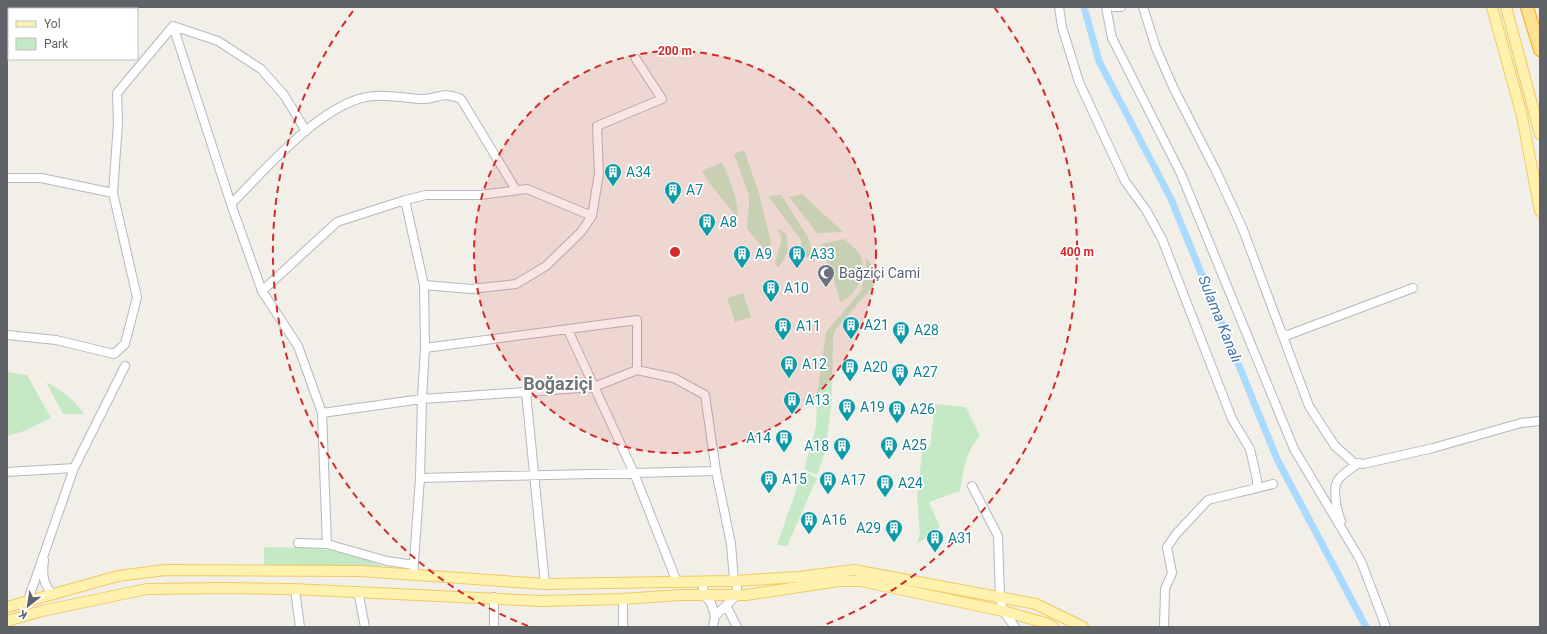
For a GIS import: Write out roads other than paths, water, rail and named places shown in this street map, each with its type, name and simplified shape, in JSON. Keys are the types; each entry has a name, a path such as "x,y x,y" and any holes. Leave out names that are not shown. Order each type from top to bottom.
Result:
{"highway":[{"path":"1526,7 1540,50"}],"main road":[{"path":"1492,7 1522,116 1540,211"},
{"path":"1506,7 1540,134"},
{"path":"7,607 118,576 165,570 360,570 545,584 735,581 798,577 854,570 1036,604 1083,627"},
{"path":"7,621 42,611 146,589 226,588 295,590 494,597 540,601 737,595 839,582 861,581 1003,611 1046,623 1053,627"}],"street":[{"path":"1059,7 1062,27 1079,82 1125,181 1146,210 1162,239 1232,419 1250,449 1258,480 1257,488"},
{"path":"1106,7 1112,38 1180,174 1294,449 1361,561 1386,627"},
{"path":"1114,7 1121,7"},
{"path":"1143,7 1156,48 1174,89 1216,170 1242,227 1309,406 1334,446 1347,458 1359,463"},
{"path":"173,26 218,41 261,69 284,95 306,131"},
{"path":"7,335 56,340 114,354 125,344 137,297 114,193 118,123 117,92 173,26"},
{"path":"173,26 231,204 262,291 298,346 322,413 327,544"},
{"path":"424,285 470,289 516,284 546,266 581,232 592,216 599,173 597,126 662,100 636,59"},
{"path":"231,204 306,131 339,106 374,96 425,99 448,93 461,99 516,190"},
{"path":"7,178 41,178 114,193"},
{"path":"262,291 337,222 405,200 426,195 480,195 527,189 592,216"},
{"path":"405,200 424,285 425,348 420,478 413,575"},
{"path":"1283,334 1288,335 1413,288"},
{"path":"425,348 637,320 637,370"},
{"path":"568,330 634,473 677,582"},
{"path":"27,602 46,544 74,468 125,366"},
{"path":"322,413 422,400 594,387 637,370 674,378 705,395 716,471 732,544 737,595 715,616"},
{"path":"526,392 545,584"},
{"path":"1349,540 1339,517 1336,487 1339,478 1359,463 1433,448 1521,423 1540,420"},
{"path":"7,472 74,468"},
{"path":"420,478 716,471"},
{"path":"1164,627 1165,589 1172,574 1167,547 1177,533 1208,500 1273,484"},
{"path":"972,486 998,536 1000,597 1003,611 1015,627"},
{"path":"298,543 327,544 387,561 414,565"},
{"path":"46,544 43,564 44,580 47,589 54,595"},
{"path":"702,582 704,595 711,603 715,616 713,627"},
{"path":"295,590 300,627"},
{"path":"358,592 365,627"},
{"path":"494,597 494,627"},
{"path":"623,599 623,627"},
{"path":"726,605 737,627"}],"waterway":[{"name":"Sulama Kanalı","path":"1084,7 1099,61 1171,199 1277,459 1366,627"}],"place":[{"name":"A34","path":"613,187"},
{"name":"A7","path":"673,205"},
{"name":"A8","path":"707,237"},
{"name":"A9","path":"742,269"},
{"name":"A33","path":"797,269"},
{"name":"Bağziçi Cami","path":"826,288"},
{"name":"A10","path":"771,303"},
{"name":"A21","path":"851,340"},
{"name":"A11","path":"783,341"},
{"name":"A28","path":"901,345"},
{"name":"A12","path":"789,379"},
{"name":"A20","path":"850,382"},
{"name":"A27","path":"900,387"},
{"name":"A13","path":"792,415"},
{"name":"A19","path":"847,422"},
{"name":"A26","path":"897,424"},
{"name":"A14","path":"784,453"},
{"name":"A25","path":"889,460"},
{"name":"A18","path":"842,461"},
{"name":"A15","path":"769,494"},
{"name":"A17","path":"828,495"},
{"name":"A24","path":"885,498"},
{"name":"A16","path":"809,535"},
{"name":"A29","path":"894,543"},
{"name":"A31","path":"935,553"}],"district":[{"name":"Boğaziçi","path":"558,383"}]}
